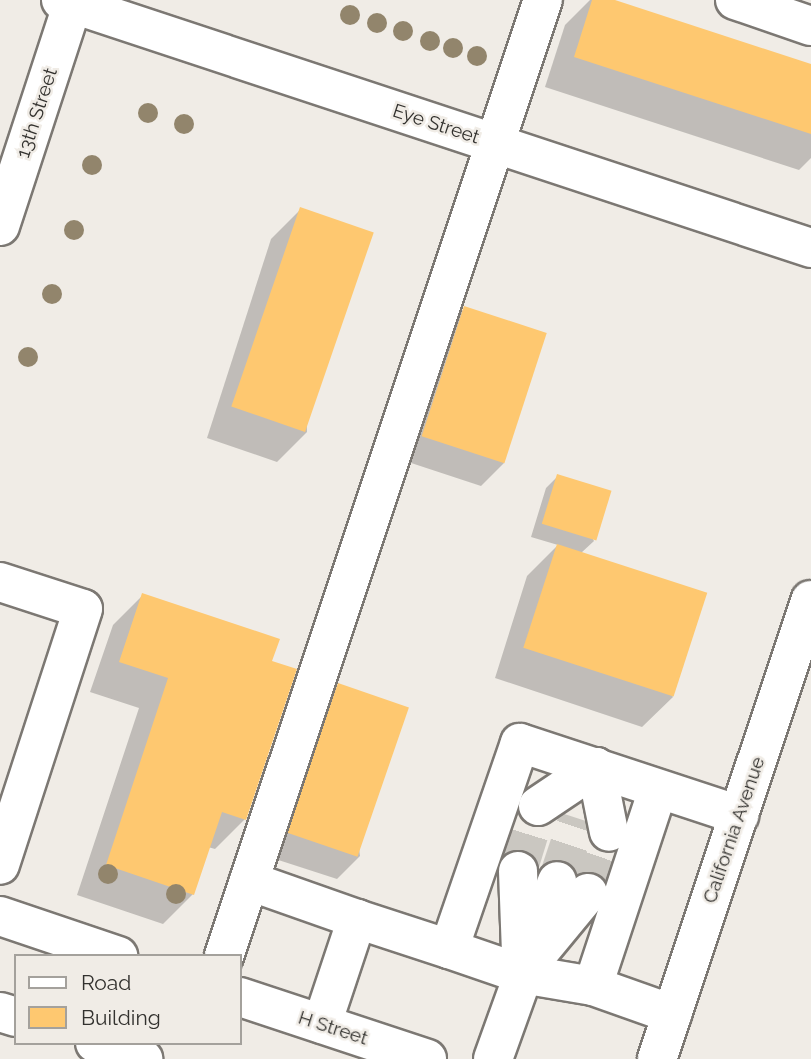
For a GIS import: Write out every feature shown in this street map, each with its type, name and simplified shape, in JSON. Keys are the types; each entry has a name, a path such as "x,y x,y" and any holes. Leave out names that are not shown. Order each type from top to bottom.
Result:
{"street":[{"path":"225,954 543,0"},
{"path":"735,0 811,26"},
{"name":"Eye Street","path":"69,1 811,248"},
{"name":"13th Street","path":"0,226 69,1"},
{"path":"0,582 83,609 0,865"},
{"name":"California Avenue","path":"657,1059 811,600"},
{"path":"449,949 520,743 739,815"},
{"path":"538,806 596,768"},
{"path":"593,825 596,768"},
{"path":"593,986 658,789"},
{"path":"518,871 522,974"},
{"path":"249,881 522,974 593,986 672,1014"},
{"path":"493,1059 522,974 572,887"},
{"path":"0,916 112,954"},
{"path":"322,1024 357,919"},
{"name":"H Street","path":"242,997 427,1059"},
{"path":"101,1045 143,1059"}],"building":[{"path":"592,0 615,0 811,64 811,134 574,57"},
{"path":"300,207 374,232 305,432 231,407"},
{"path":"464,306 547,333 504,463 422,436"},
{"path":"557,474 612,491 596,540 542,524"},
{"path":"557,544 707,593 674,696 523,648"},
{"path":"142,593 280,639 272,661 297,669 246,820 222,812 194,895 106,865 168,678 119,662"},
{"path":"338,683 409,707 357,857 287,832"}],"tunnel":[{"path":"518,871 538,806"},
{"path":"557,881 578,818"},
{"path":"588,893 609,832"}]}
